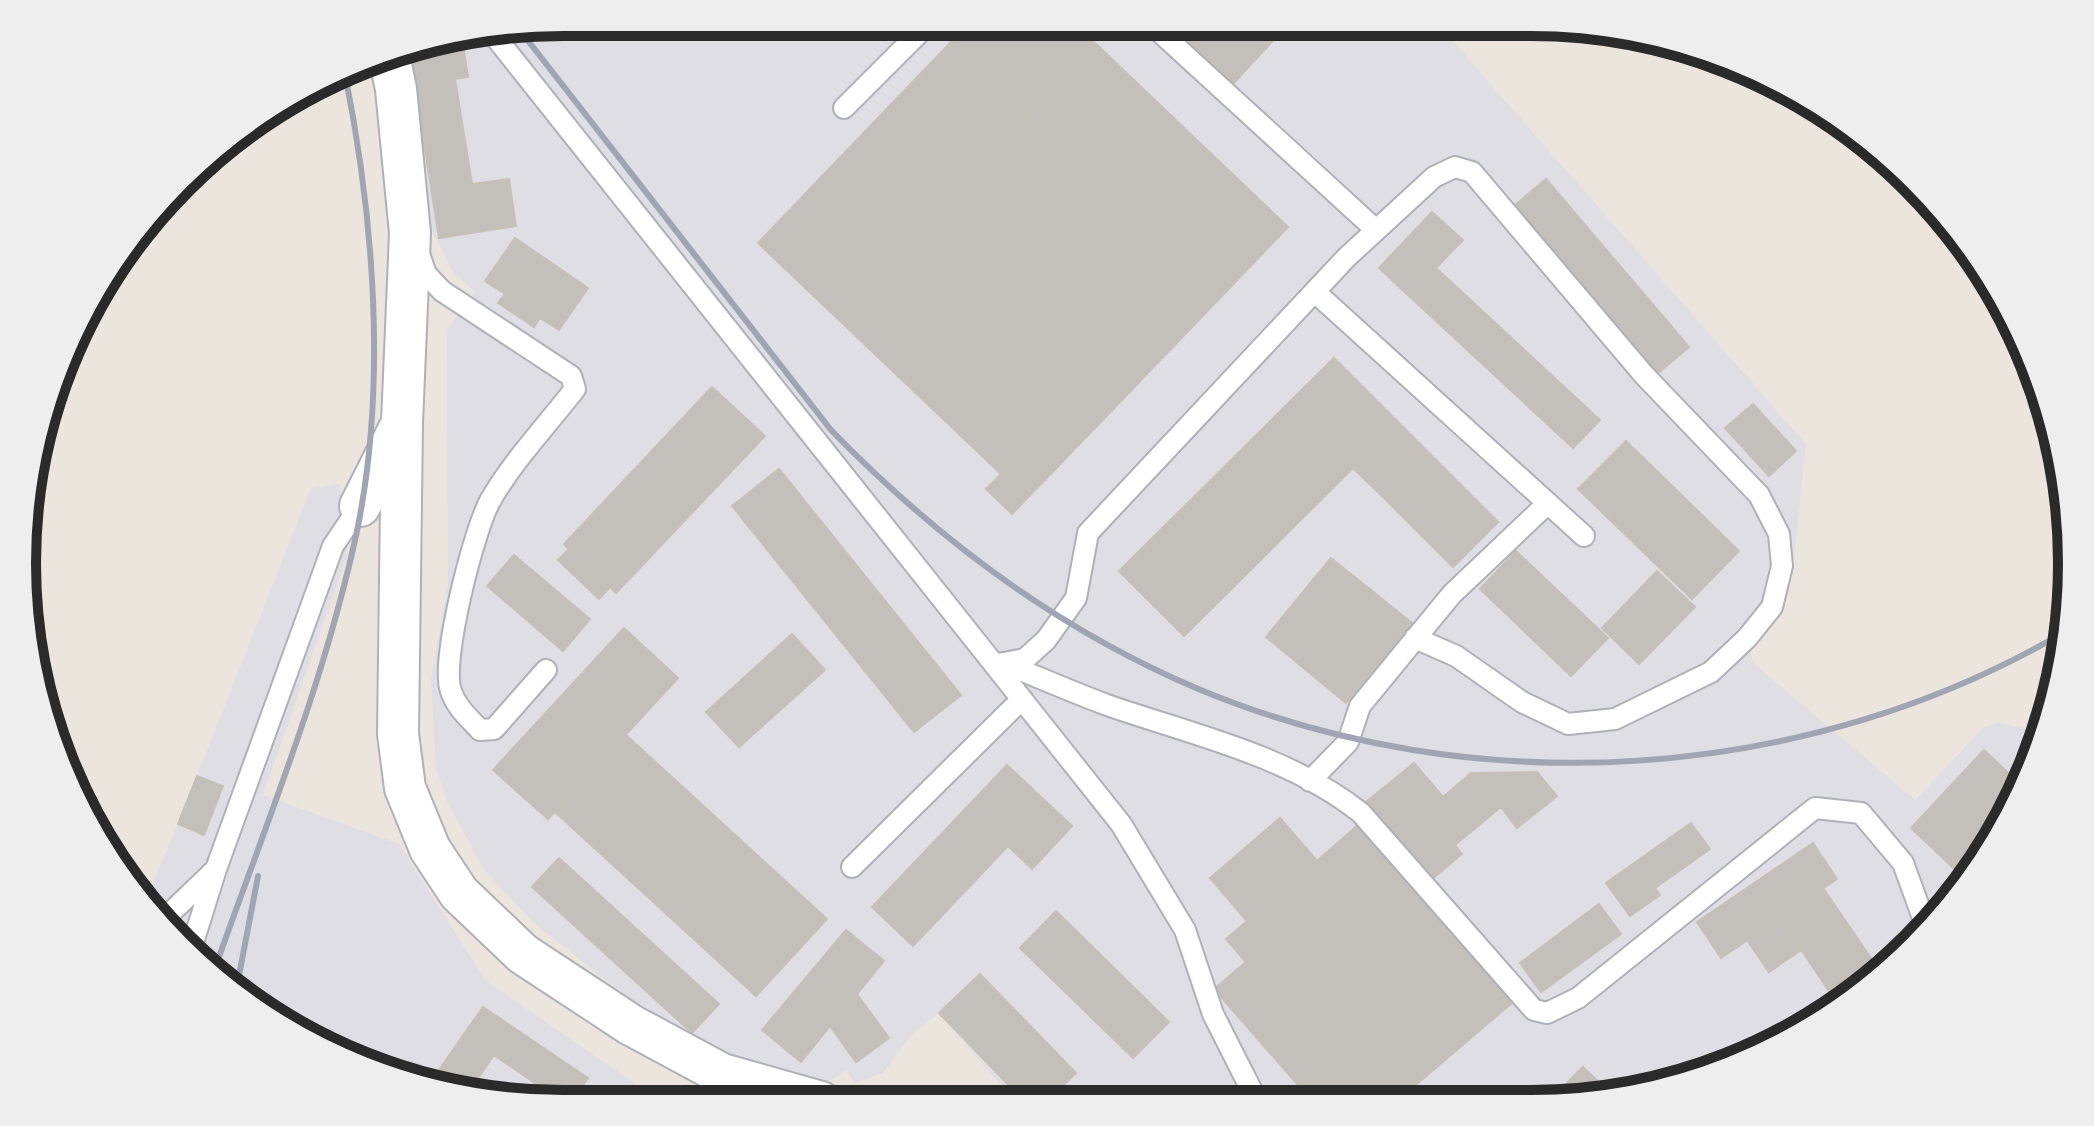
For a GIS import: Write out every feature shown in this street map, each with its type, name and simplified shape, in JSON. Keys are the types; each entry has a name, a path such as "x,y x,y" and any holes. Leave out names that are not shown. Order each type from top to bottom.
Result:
{"street":[{"path":"391,65 410,233 402,423 398,734 405,788 430,849 459,893 523,954 631,1025 722,1074 779,1090"},
{"path":"360,506 402,423"}],"lane":[{"path":"844,108 916,36"},
{"path":"1164,36 1376,230"},
{"path":"498,41 996,660 1022,699 1121,824 1185,930 1213,1014 1251,1090"},
{"path":"996,660 1025,659 1046,640 1076,598 1088,533 1376,230 1434,177 1455,167 1472,172 1644,375 1759,495 1779,534 1782,566 1772,607 1747,638 1711,672 1615,719 1568,724 1522,702 1456,656 1415,638"},
{"path":"410,233 426,274 442,291 571,376 575,389 489,502 468,563 450,653 449,689 461,710 480,730 494,729 546,670"},
{"path":"1315,292 1584,536"},
{"path":"1310,781 1348,742 1360,706 1452,594 1548,503"},
{"path":"194,940 216,869 333,546 360,506"},
{"path":"996,660 1104,704 1258,756 1336,794 1361,813 1534,1010 1547,1013 1578,998 1815,808 1861,813 1903,863 1922,916"},
{"path":"852,867 1022,699"},
{"path":"170,913 216,869"}],"shaded area":[{"path":"563,36 1448,36 1806,444 1793,567 1784,611 1751,651 1752,662 1915,800 1984,727 1998,723 2024,728 2030,733 2004,796 1969,856 1904,936 1852,981 1794,1019 1733,1050 1667,1072 1600,1085 1531,1090 1005,1090 939,1013 911,1035 883,1073 855,1083 846,1070 819,1089 776,1083 626,996 534,923 483,868 448,803 436,769 431,679 448,585 447,330 475,292 452,270 429,225 401,62 460,46"},
{"path":"340,484 347,556 263,795 399,844 485,980 645,1090 529,1089 494,1085 427,1072 361,1050 299,1019 242,981 190,936 148,888 178,824 311,488"}],"building":[{"path":"956,36 1088,36 1288,227 1219,299 950,43"},
{"path":"1176,36 1277,36 1231,86"},
{"path":"950,43 1219,299 1095,428 826,172"},
{"path":"463,46 468,77 455,79 472,184 509,179 516,226 439,238 411,59"},
{"path":"826,172 1095,428 1012,514 986,489 1001,474 758,243"},
{"path":"1546,179 1689,347 1657,374 1514,206"},
{"path":"1432,212 1463,240 1409,296 1379,268"},
{"path":"515,238 588,288 559,330 540,318 534,327 498,303 505,294 485,281"},
{"path":"1436,268 1600,420 1573,448 1409,296"},
{"path":"1334,358 1429,453 1384,498 1353,468 1184,636 1119,571"},
{"path":"712,387 765,436 616,593 610,587 599,599 558,560 569,549 564,544"},
{"path":"1753,404 1796,451 1769,476 1725,428"},
{"path":"1626,441 1739,551 1692,599 1578,489"},
{"path":"1429,453 1498,522 1453,567 1384,498"},
{"path":"779,469 961,695 914,732 732,506"},
{"path":"1516,551 1608,638 1571,676 1480,589"},
{"path":"514,555 590,619 563,651 487,586"},
{"path":"1331,558 1412,623 1346,703 1266,637"},
{"path":"1657,571 1695,607 1639,664 1602,628"},
{"path":"624,628 678,678 548,819 493,770"},
{"path":"792,634 825,670 739,747 706,712"},
{"path":"626,735 827,919 756,996 555,812"},
{"path":"1984,750 2013,777 1987,826 1958,872 1911,828"},
{"path":"1414,763 1443,797 1471,773 1537,772 1557,796 1517,828 1501,807 1455,845 1462,854 1431,880 1366,802"},
{"path":"1007,765 1072,826 1032,869 1008,846 913,946 872,907"},
{"path":"197,776 223,786 204,835 178,824"},
{"path":"1280,818 1317,861 1358,825 1512,1003 1410,1090 1302,1090 1214,989 1246,962 1226,939 1247,921 1210,878"},
{"path":"1691,823 1710,849 1655,888 1660,895 1630,916 1606,883"},
{"path":"1813,843 1837,879 1721,958 1697,922"},
{"path":"559,858 719,1004 692,1033 532,887"},
{"path":"1823,888 1874,962 1832,995 1780,918"},
{"path":"1599,904 1621,934 1541,992 1520,963"},
{"path":"1056,911 1169,1022 1133,1058 1020,948"},
{"path":"1780,918 1801,950 1769,972 1747,940"},
{"path":"846,930 884,961 857,994 889,1038 856,1062 830,1026 801,1062 762,1030"},
{"path":"980,974 1076,1073 1058,1090 1013,1090 939,1013"},
{"path":"483,1007 588,1078 580,1090 537,1089 539,1086 494,1055 475,1082 436,1074"},
{"path":"1583,1067 1601,1085 1565,1089 1561,1089"}],"railway":[{"path":"526,37 831,430 871,469 956,543 1047,609 1095,638 1196,688 1303,725 1413,750 1526,762 1639,761 1751,747 1861,720 1967,682 2052,638"},
{"path":"218,960 293,752 328,642 357,531 366,475 372,418 373,302 363,186 347,83"},
{"path":"239,978 258,876"}]}
